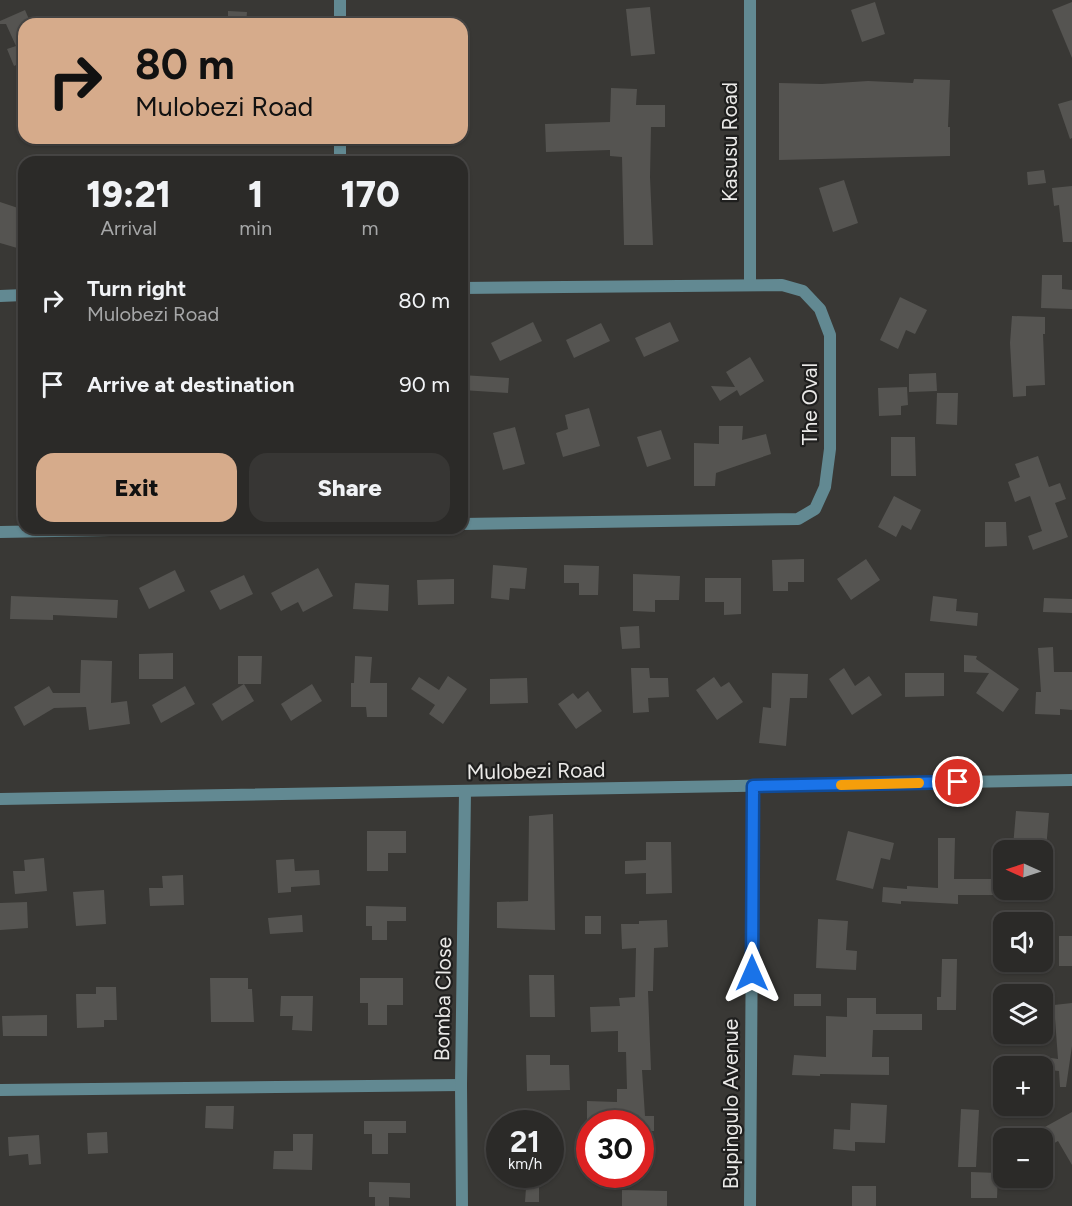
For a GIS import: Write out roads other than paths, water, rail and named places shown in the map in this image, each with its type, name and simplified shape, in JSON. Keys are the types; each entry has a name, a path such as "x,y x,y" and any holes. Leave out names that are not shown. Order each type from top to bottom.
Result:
{"street":[{"path":"340,0 340,18"},
{"name":"Kasusu Road","path":"750,0 750,284"},
{"name":"The Oval","path":"468,288 782,285 803,291 820,309 830,335 830,449 825,487 815,509 798,519 468,524"},
{"path":"0,296 18,295"},
{"path":"0,531 18,531"},
{"name":"Mulobezi Road","path":"0,799 1072,780"},
{"name":"Bupingulo Avenue","path":"750,1206 753,786"},
{"name":"Bomba Close","path":"462,1206 461,1085 465,792"},
{"path":"0,1090 461,1085"}]}
